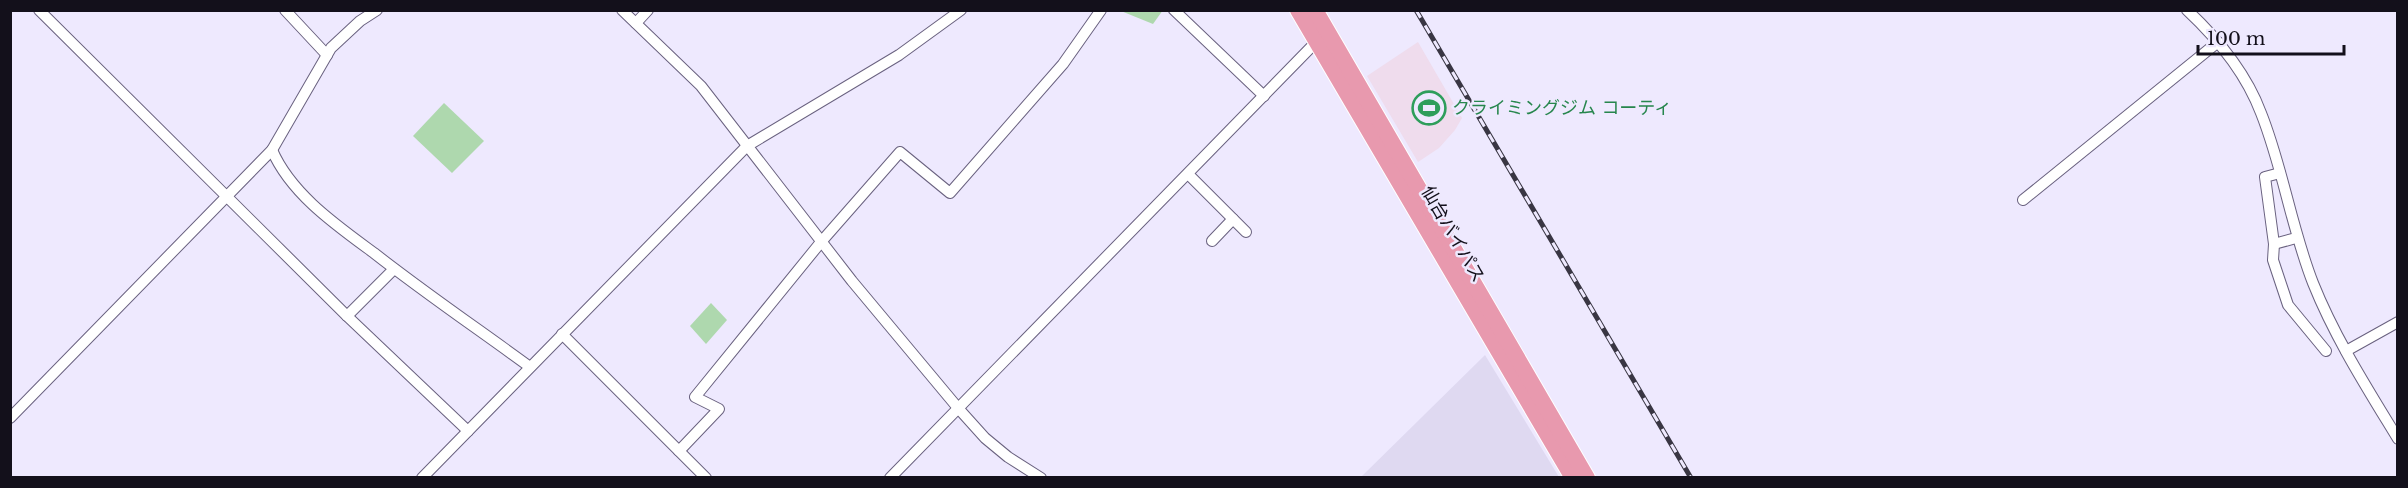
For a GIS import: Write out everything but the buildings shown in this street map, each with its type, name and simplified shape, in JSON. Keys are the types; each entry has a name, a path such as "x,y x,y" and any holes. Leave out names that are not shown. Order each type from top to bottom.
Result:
{"highway":[{"name":"仙台バイパス","path":"1298,10 1322,37 1587,477"},
{"name":"仙台バイパス","path":"1315,10 1322,37 1573,477"}],"street":[{"path":"39,10 347,315 468,431"},
{"path":"285,10 327,55"},
{"path":"10,418 272,150 327,55 340,37 377,10"},
{"path":"622,10 700,86 821,242 958,408 993,444 1032,474 1041,477"},
{"path":"636,23 648,10"},
{"path":"422,477 747,146 899,55 961,10"},
{"path":"679,451 719,410 695,397 821,242 900,152 950,193 1063,64 1101,10"},
{"path":"1174,10 1263,96"},
{"path":"2187,10 2218,42 2234,64 2261,112 2280,173 2296,238 2313,284 2346,351 2397,438"},
{"path":"890,477 1322,37"},
{"path":"2023,200 2218,42"},
{"path":"272,150 281,170 339,227 530,367"},
{"path":"2280,173 2265,177 2274,244 2273,260 2288,305 2326,351"},
{"path":"1188,174 1246,232"},
{"path":"1212,241 1233,219"},
{"path":"2274,244 2296,238"},
{"path":"347,315 394,269"},
{"path":"2346,351 2397,322"},
{"path":"562,334 706,477"}],"shaded area":[{"path":"1418,42 1462,118 1439,148 1418,162 1367,76"},
{"path":"1485,355 1559,477 1361,477"}],"green space":[{"path":"1121,10 1163,10 1153,24 1121,11"},
{"path":"444,103 484,141 452,173 413,136"},
{"path":"711,303 727,320 706,344 690,326"}],"railway":[{"path":"1416,10 1691,478"}],"place":[{"name":"クライミングジム コーティ","path":"1429,108"}]}
